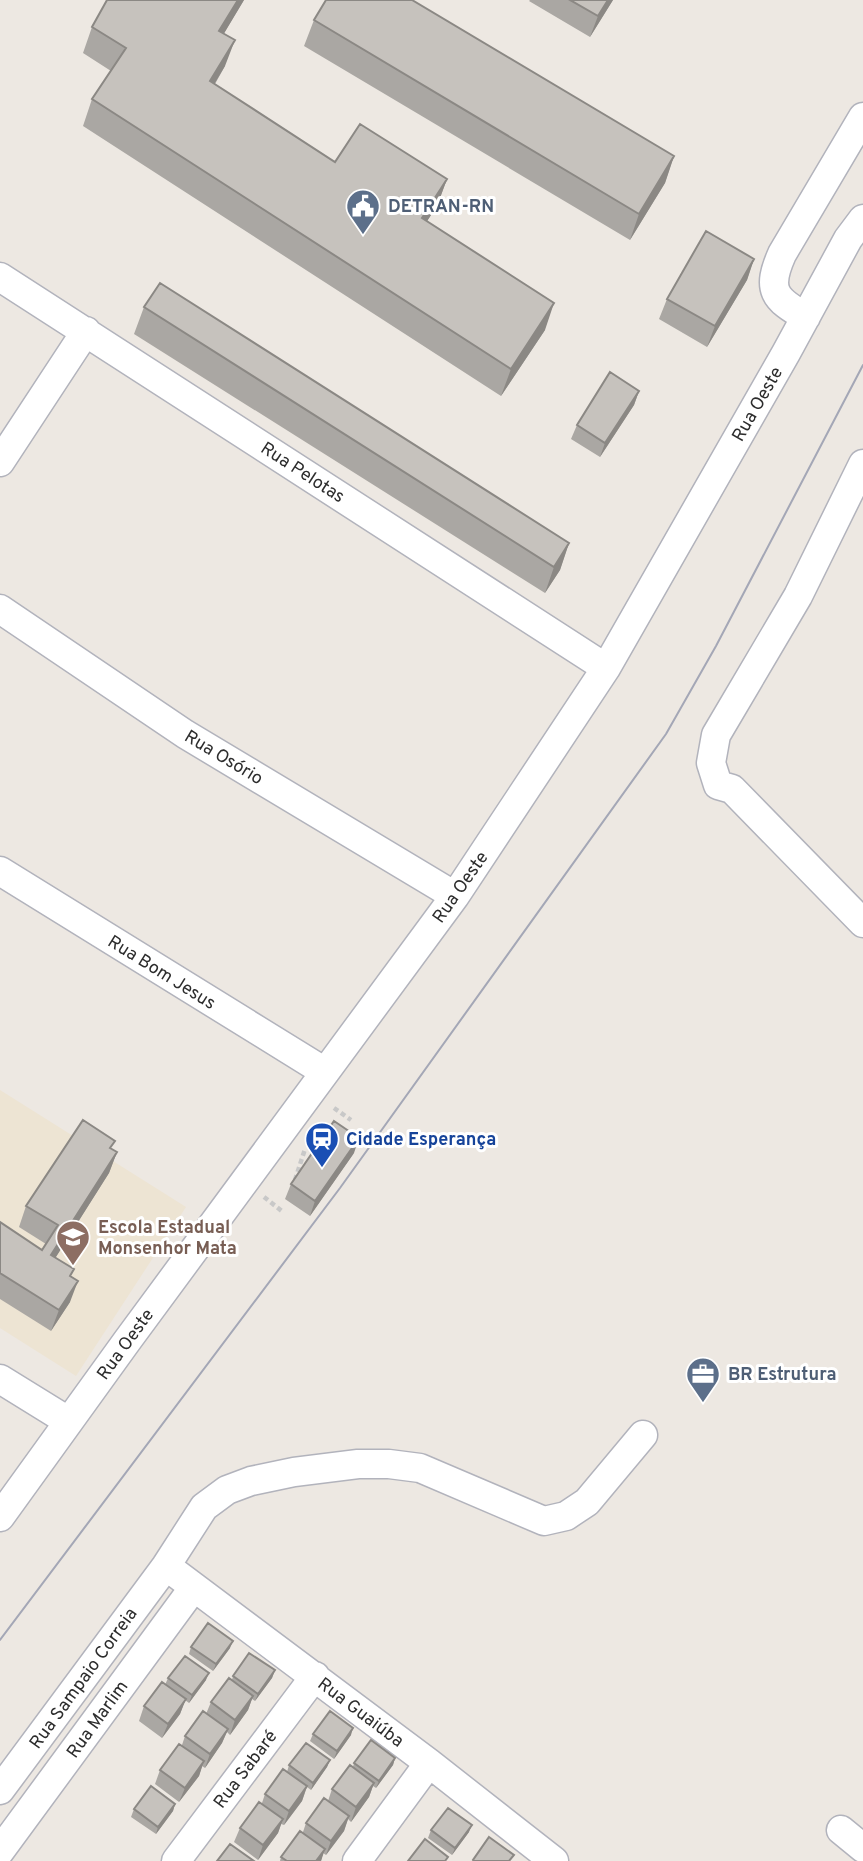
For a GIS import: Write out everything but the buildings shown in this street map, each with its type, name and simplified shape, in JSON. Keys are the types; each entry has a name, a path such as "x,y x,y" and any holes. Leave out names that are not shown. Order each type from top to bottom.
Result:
{"street":[{"path":"806,317 783,305 776,296 775,271 782,254 863,117"},
{"name":"Rua Oeste","path":"0,1517 455,896 606,668 848,239 863,219"},
{"name":"Rua Pelotas","path":"0,277 606,668"},
{"path":"0,462 86,331"},
{"path":"863,464 797,596 716,734 711,763 718,785 732,789 863,923"},
{"name":"Rua Osório","path":"0,610 185,734 455,896"},
{"name":"Rua Bom Jesus","path":"0,871 325,1072"},
{"path":"0,1379 68,1422"},
{"name":"Rua Sampaio Correia","path":"0,1790 166,1566 204,1507 226,1490 251,1481 294,1472 358,1464 389,1464 420,1468 544,1521 566,1516 587,1503 643,1435"},
{"name":"Rua Guaiúba","path":"166,1566 315,1676 552,1860"},
{"name":"Rua Marlim","path":"0,1851 194,1587"},
{"name":"Rua Sabaré","path":"176,1861 315,1676"},
{"path":"358,1861 429,1763"},
{"path":"841,1830 863,1848"}],"shaded area":[{"name":"Escola Estadual Monsenhor Mata","path":"0,1090 186,1207 76,1376 0,1328"}],"tram line":[{"path":"0,1640 340,1188 666,734 716,646 863,365"}],"place":[{"name":"DETRAN-RN","path":"363,236"},
{"name":"Cidade Esperança","path":"322,1169"},
{"name":"Escola Estadual Monsenhor Mata","path":"73,1267"},
{"name":"BR Estrutura","path":"703,1404"}]}
